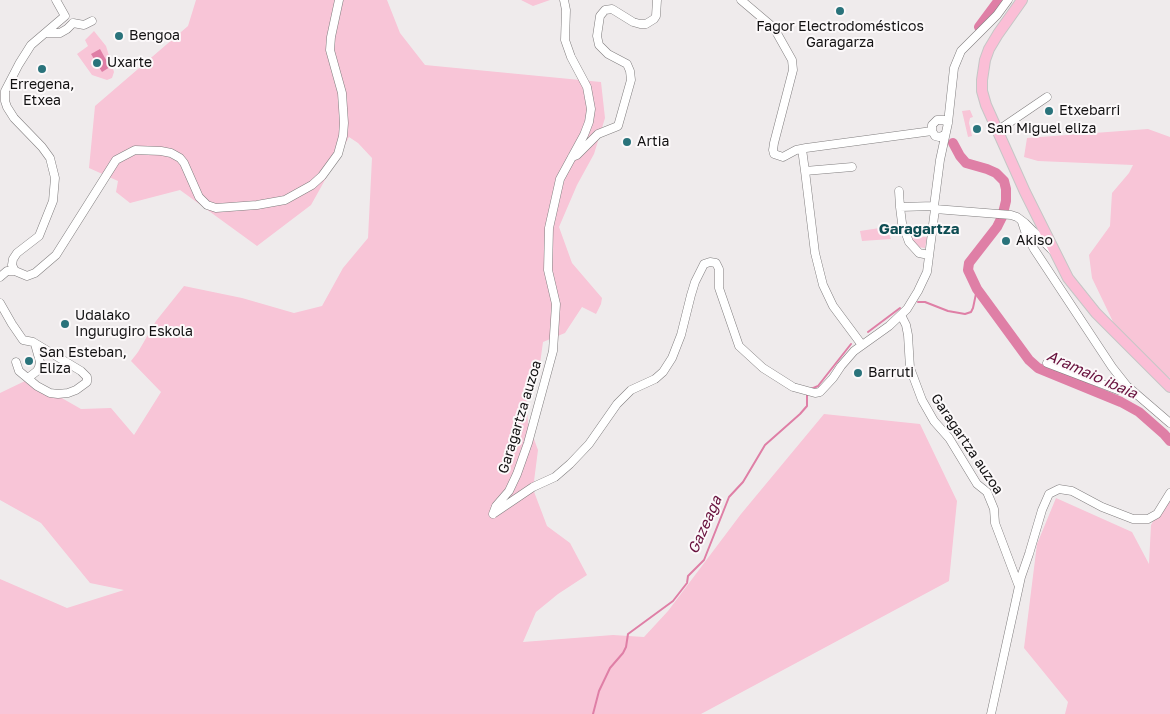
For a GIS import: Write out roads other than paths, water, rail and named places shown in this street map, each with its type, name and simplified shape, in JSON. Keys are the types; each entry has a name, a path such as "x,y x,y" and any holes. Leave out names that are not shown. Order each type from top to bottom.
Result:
{"main road":[{"path":"1022,0 989,49 983,71 982,91 986,105 1054,252 1068,278 1078,292 1136,355 1170,388"}],"street":[{"path":"56,0 65,16"},
{"path":"0,277 7,271 14,271 27,276 35,273 56,255 116,160 135,150 161,151 171,153 180,158 199,197 207,205 216,208 276,203 312,185 329,168 338,154 343,136 344,108 342,93 330,50 339,0"},
{"path":"564,0 566,10 565,40 571,57 587,87 591,109 589,122 572,157"},
{"path":"572,157 577,155 598,134 618,126 631,80 630,71 626,64 612,56 599,45 598,30 602,12 612,9 633,22 646,24 656,16 657,0"},
{"path":"741,0 776,31 792,60 793,70 773,150 774,154 784,157 802,149 932,131"},
{"path":"948,123 940,119 935,121 932,131 937,137 944,139 948,123 954,68 961,51 997,15 1008,0"},
{"path":"14,271 12,266 13,259 17,253 40,236 53,201 55,178 50,158 14,118 7,107 5,90 31,45 65,16 72,17 73,23 60,34 46,33"},
{"path":"73,23 84,25 92,21"},
{"path":"997,131 1047,98"},
{"name":"Garagartza auzoa","path":"572,157 558,184 549,228 548,270 556,304 553,351 528,443 517,474 513,484 496,506 493,514 534,487 555,477 589,444 617,404 631,390 654,379 663,372 672,358 681,335 695,282 704,264 716,263 719,270 719,288 738,346 763,368 793,387 815,393 820,392 850,356 907,310 918,291 927,272 930,255 944,139"},
{"path":"802,149 815,253 823,285 833,306 862,346"},
{"path":"805,171 852,167"},
{"path":"899,191 902,224 909,242 919,253 930,255"},
{"path":"900,207 935,208 1017,217 1054,252"},
{"path":"1022,222 1034,250 1112,367 1127,386 1170,423"},
{"path":"0,303 20,337 81,371 87,376 87,380 84,385 73,391 58,394 46,392 19,371 16,362"},
{"name":"Garagartza auzoa","path":"901,315 908,335 912,377 922,400 934,421 949,438 977,484 987,492 994,509 995,523 1019,586"},
{"path":"28,378 37,371 40,362 34,344"},
{"path":"1047,363 1118,390 1127,386"},
{"path":"991,714 1019,586 1042,510 1049,494 1059,489 1072,491 1102,507 1133,520 1148,519 1157,514 1170,493"}],"waterway":[{"name":"Aramaio ibaia","path":"979,27 999,0"},
{"name":"Aramaio ibaia","path":"953,143 966,163 996,173 1004,181 1006,189 1006,201 1002,217 997,227 969,263 968,270 977,289 1029,360 1038,368 1121,402 1139,412 1170,441"},
{"name":"Gazeaga","path":"918,302 925,302 948,311 965,314 971,312 973,308 977,289"},
{"name":"Gazeaga","path":"868,332 900,308"},
{"name":"Gazeaga","path":"811,389 818,386 851,344"},
{"name":"Gazeaga","path":"593,714 599,691 610,668 623,653 628,634 673,601 687,583 688,576 704,560 729,497 743,482 765,445 807,406 807,393"}],"place":[{"name":"Fagor Electrodomésticos Garagarza","path":"840,11"},
{"name":"Bengoa","path":"119,36"},
{"name":"Uxarte","path":"97,63"},
{"name":"Erregena, Etxea","path":"42,69"},
{"name":"Etxebarri","path":"1049,111"},
{"name":"San Miguel eliza","path":"977,129"},
{"name":"Artia","path":"627,142"},
{"name":"Akiso","path":"1006,241"},
{"name":"Udalako Ingurugiro Eskola","path":"65,324"},
{"name":"San Esteban, Eliza","path":"29,361"},
{"name":"Barruti","path":"858,373"}],"district":[{"name":"Garagartza","path":"919,229"}]}
